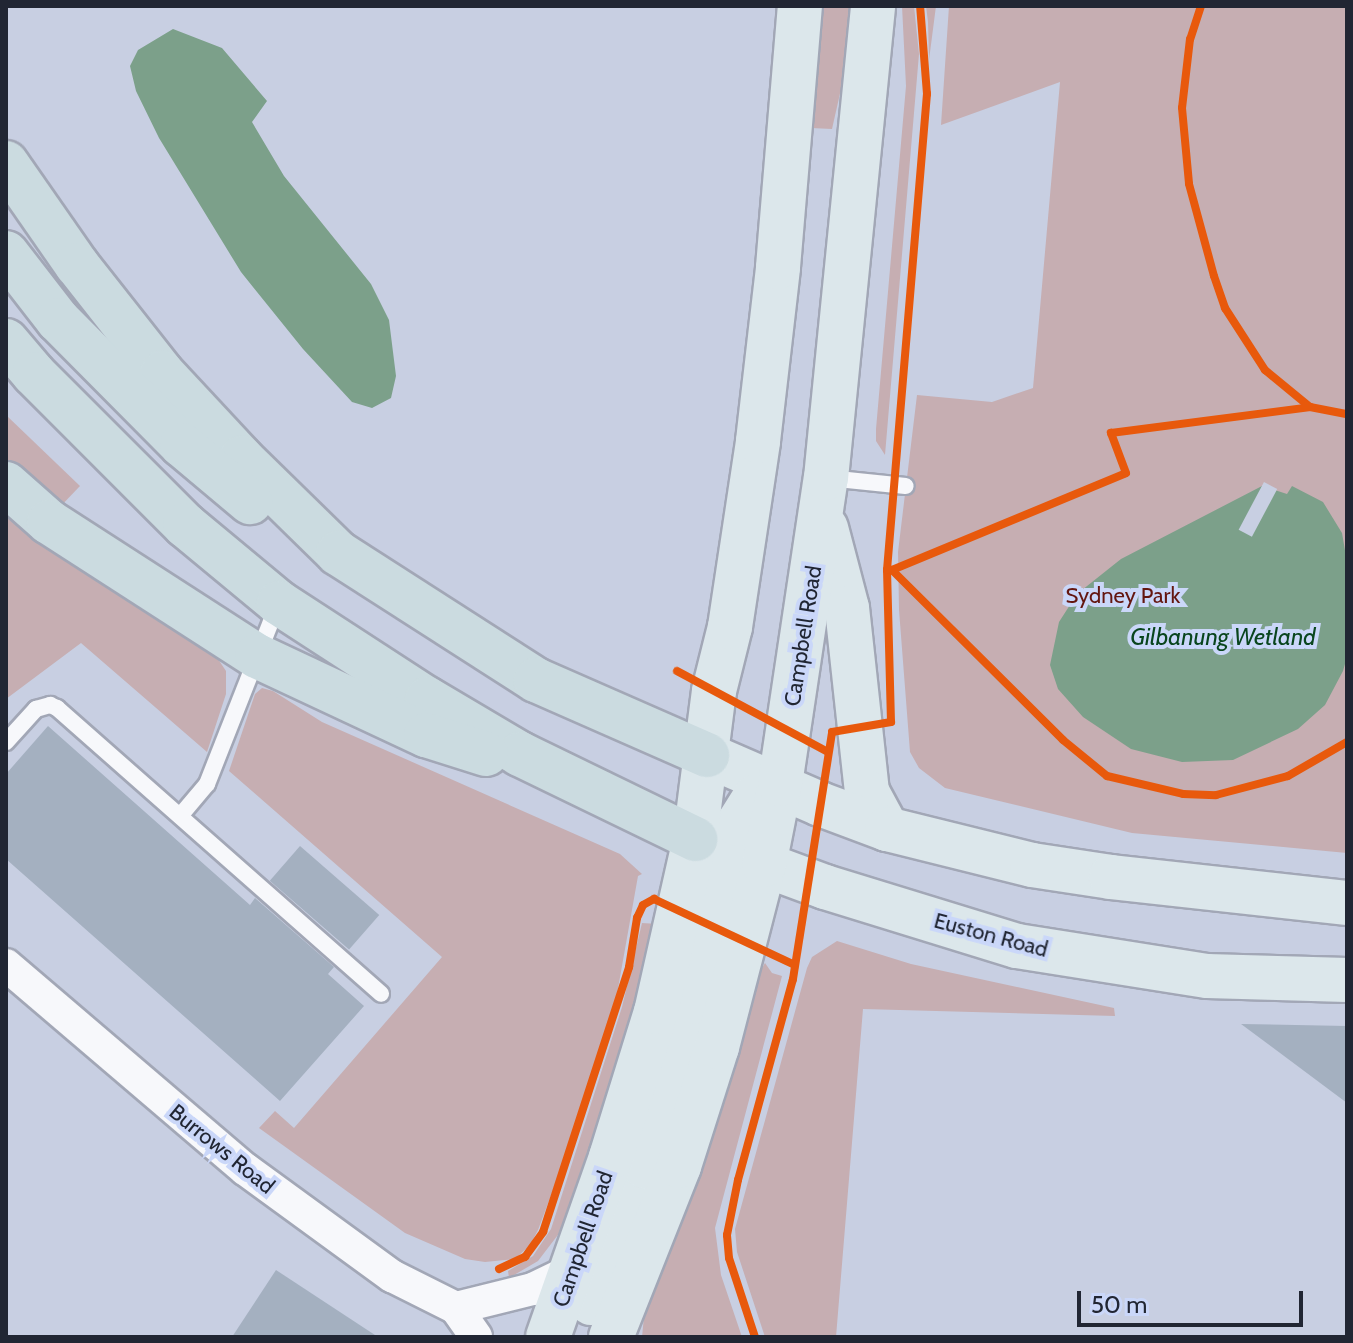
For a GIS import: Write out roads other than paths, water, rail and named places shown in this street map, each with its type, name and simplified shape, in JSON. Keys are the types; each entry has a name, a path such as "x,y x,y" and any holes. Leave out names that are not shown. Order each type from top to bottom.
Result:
{"highway":[{"path":"6,163 77,265 162,373 241,458 338,553 536,680 707,755"},
{"path":"6,253 58,320 182,445 340,577 532,700 625,740 707,755"},
{"path":"6,341 34,374 185,525 279,603 427,699 576,782 730,852"},
{"path":"6,484 49,522 257,656 426,735 576,782"}],"main road":[{"name":"Campbell Road","path":"611,1337 679,1166 717,1047 730,852 707,755 714,691 730,627 758,441 778,267 800,6"},
{"name":"Campbell Road","path":"548,1337 574,1269 656,1012 730,852 780,784 824,494 873,6"},
{"path":"824,494 847,608 867,792 887,829"},
{"path":"707,755 887,829 1032,865 1347,903"},
{"path":"576,1337 645,1167 693,1002 730,852"},
{"name":"Euston Road","path":"730,852 1017,946 1207,976 1347,980"}],"street":[{"name":"Burrows Road","path":"6,965 245,1169 392,1276 456,1308 476,1337"},
{"path":"456,1308 533,1289 574,1269"}],"lane":[{"path":"824,494 906,486"},
{"path":"180,816 207,784 279,603"},
{"path":"6,742 36,709 50,705 381,994"}],"water":[{"path":"173,29 222,48 267,101 252,122 284,176 371,284 389,320 396,376 391,398 372,408 352,402 303,349 241,272 159,138 136,91 130,66 138,50"},
{"name":"Gilbanung Wetland","path":"1262,486 1287,494 1292,486 1323,502 1342,533 1347,562 1347,657 1343,671 1325,705 1298,729 1233,760 1182,762 1131,749 1083,717 1058,689 1050,665 1059,622 1077,594 1121,559"}],"park label":[{"name":"Sydney Park","path":"1123,596"}]}
